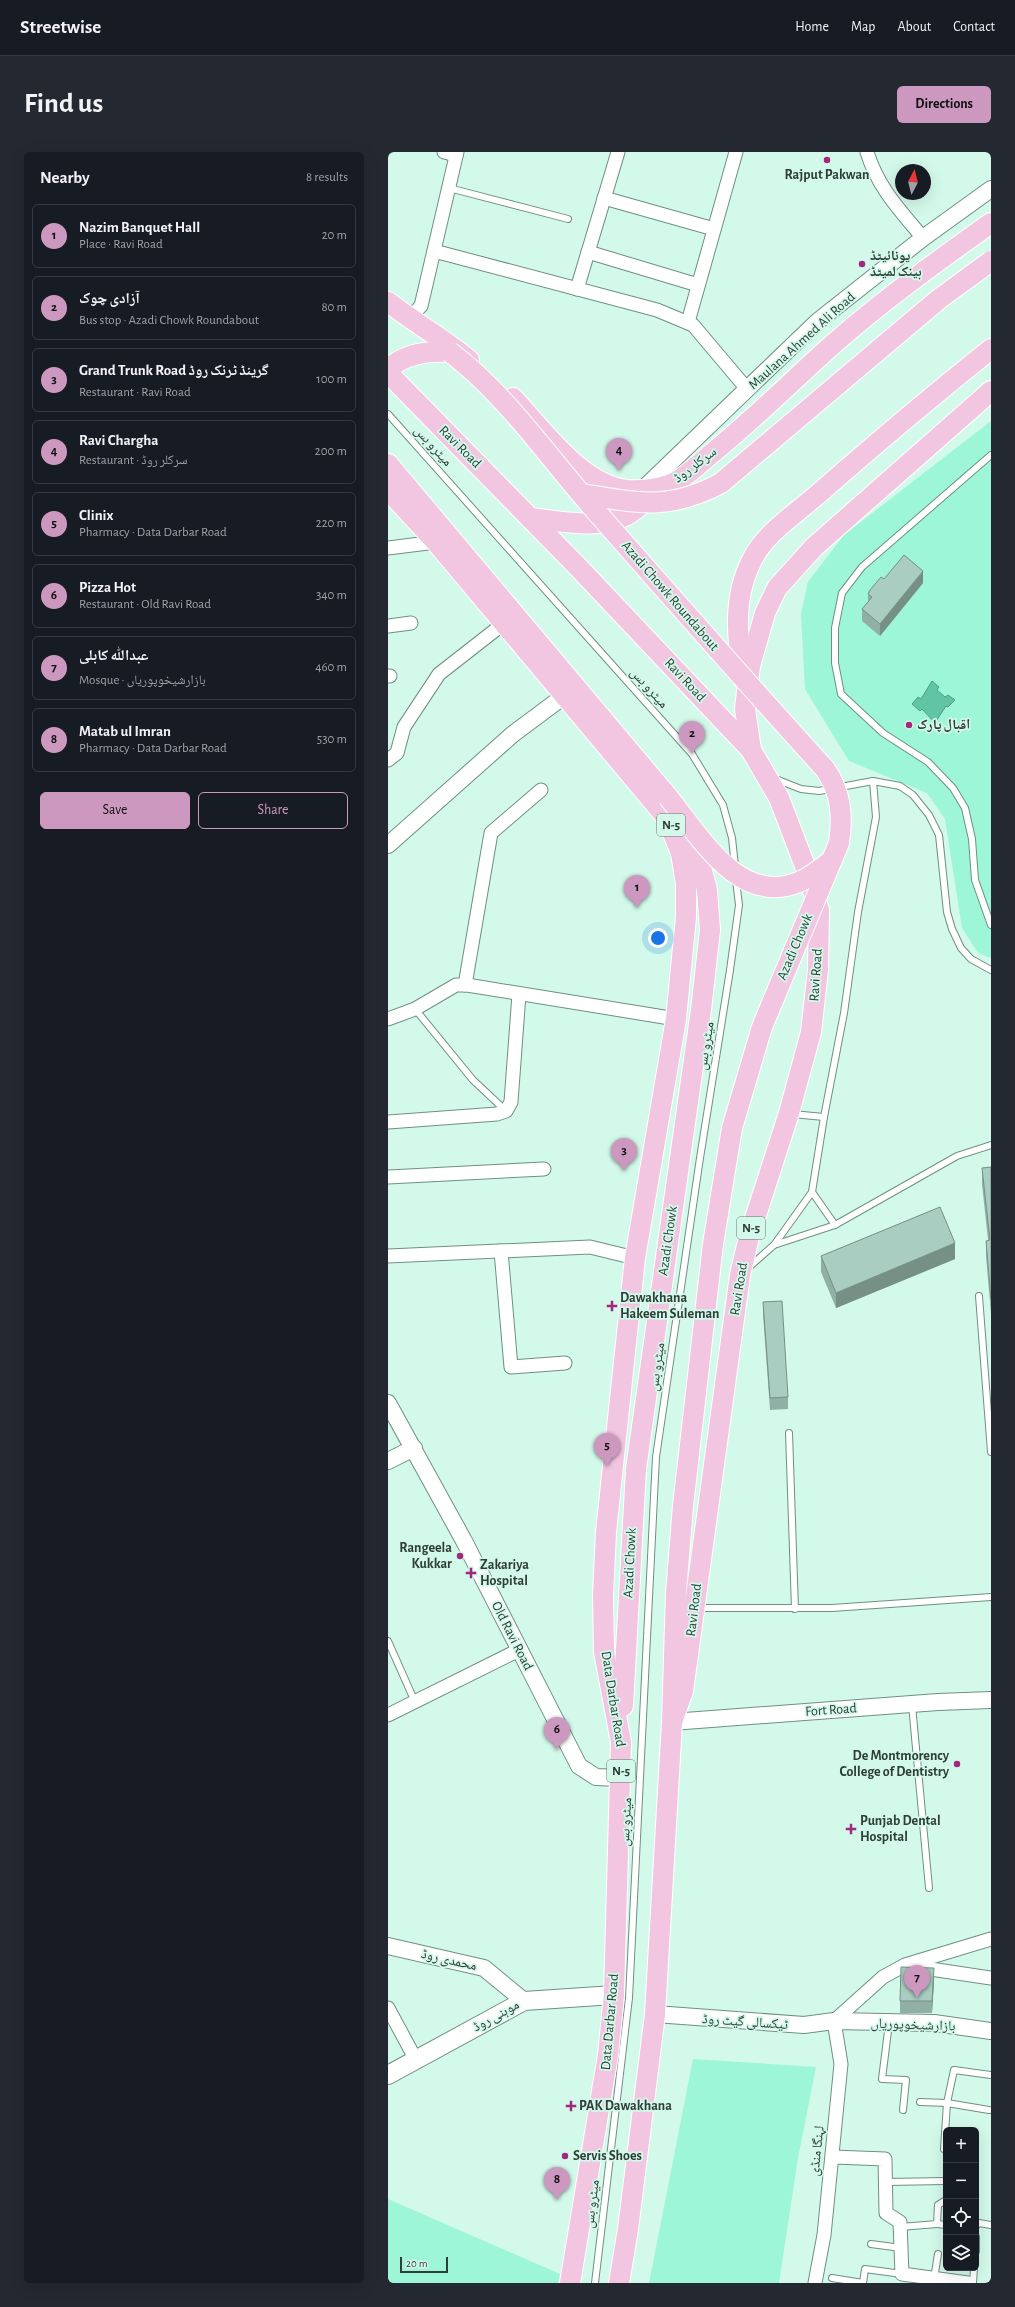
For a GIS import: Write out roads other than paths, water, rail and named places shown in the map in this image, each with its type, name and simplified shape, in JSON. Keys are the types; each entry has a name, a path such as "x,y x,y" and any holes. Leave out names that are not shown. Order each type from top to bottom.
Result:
{"main road":[{"name":"سرکلر روڈ","path":"388,302 409,318 445,341 501,386 582,471 606,485 642,490 666,486 677,481 728,440 832,346 898,290 991,223"},
{"name":"سرکلر روڈ","path":"582,494 636,502 670,503 688,498 722,484 939,299 991,261"},
{"name":"Azadi Chowk Roundabout","path":"388,308 450,352 480,376 502,398 582,494 745,682 824,768 832,780 839,798 841,818 839,843 832,860"},
{"path":"745,682 738,639 738,617 745,577 762,544 846,469 991,349"},
{"path":"388,368 417,353 428,351 450,352"},
{"name":"Ravi Road","path":"388,373 530,518 751,750 779,798 808,874 819,910 818,970 811,1032 789,1113 748,1237 740,1275 683,1691 672,1722"},
{"path":"751,750 745,709 750,666 765,613 778,588 814,547 991,391"},
{"path":"388,464 668,797 722,864 741,878 752,883 776,887 791,884 810,876 832,860"},
{"path":"530,518 579,523 606,522 627,515 666,486"},
{"name":"N-5","path":"388,490 436,542 503,624 667,818 681,853 686,884 686,910 676,1019 635,1258"},
{"name":"Azadi Chowk","path":"621,1742 628,1578 636,1469 701,1010 710,930 710,912 707,890 701,867 668,797"},
{"name":"Azadi Chowk","path":"672,1722 676,1593 683,1506 713,1244 732,1128 762,1027 832,860"},
{"name":"Data Darbar Road","path":"570,2283 608,2055 614,1995 621,1742 604,1652 603,1595 613,1451 635,1258"},
{"name":"N-5","path":"619,2283 628,2229 655,2014 672,1722"},
{"name":"موہنی روڈ","path":"388,2075 524,2001 614,1995"}],"street":[{"path":"577,289 618,152"},
{"path":"688,322 736,152"},
{"path":"867,152 872,167 885,192 923,238"},
{"path":"409,318 421,306 449,188 452,153"},
{"name":"Maulana Ahmed Ali Road","path":"642,490 818,322 923,238 991,189"},
{"path":"604,198 714,229"},
{"path":"434,251 657,310 693,324 747,389"},
{"path":"588,252 698,285"},
{"path":"388,548 436,542"},
{"path":"388,626 411,623"},
{"path":"388,760 397,753 404,726 439,674 503,624"},
{"path":"388,845 513,734 564,696"},
{"path":"465,985 491,833 541,790"},
{"path":"388,1018 415,1009 456,985 465,985 676,1019"},
{"path":"388,1122 497,1114 506,1111 511,1102 519,994"},
{"path":"388,1177 544,1169"},
{"path":"388,1256 590,1247 635,1258"},
{"path":"500,1251 512,1367 566,1363"},
{"name":"Old Ravi Road","path":"388,1403 464,1541 579,1766 588,1774 596,1777 621,1778"},
{"path":"388,1460 414,1448"},
{"path":"388,1715 519,1650"},
{"name":"Fort Road","path":"672,1722 912,1704 991,1700"},
{"path":"834,2021 883,1977 905,1965 991,1939"},
{"name":"محمدی روڈ","path":"388,1946 484,1968 524,2001"},
{"path":"905,1965 991,1978"},
{"path":"388,2008 416,2060"},
{"name":"ٹیکسالی گیٹ روڈ","path":"655,2014 804,2026 834,2021"},
{"name":"بازارشیخوپوریاں","path":"834,2021 934,2023 991,2031"},
{"name":"لہنگا منڈی","path":"815,2283 824,2235 833,2158 841,2064 834,2021"},
{"path":"833,2158 885,2159 886,2213 900,2222 902,2274 930,2280 968,2283"}],"lane":[{"path":"449,188 568,219"},
{"name":"میٹرو بس","path":"388,414 692,754 723,805 732,838 738,905 656,1457 629,1998 595,2283"},
{"path":"991,455 862,567 842,593 835,635 835,663 841,694 883,733 928,762 953,788 965,808 972,839 976,880 991,925"},
{"path":"766,775 801,789 820,791 873,781 906,789 929,815 939,835 947,912 952,929 961,948 971,959 991,970"},
{"path":"740,1275 774,1246 812,1192 824,1117 844,1013 858,912 876,817 873,781"},
{"path":"415,1009 473,1080 506,1111"},
{"path":"789,1113 824,1117"},
{"path":"774,1246 835,1225 957,1156 991,1145"},
{"path":"812,1192 835,1225"},
{"path":"978,1296 991,1452"},
{"path":"789,1433 795,1609"},
{"path":"695,1608 795,1609 991,1596"},
{"path":"388,1641 415,1702"},
{"path":"912,1704 928,1888"},
{"path":"889,2023 882,2079 906,2080 903,2110"},
{"path":"945,2127 947,2103 954,2070 991,2075"},
{"path":"920,2102 947,2103 989,2110"},
{"path":"885,2182 943,2181"},
{"path":"937,2224 938,2205 943,2202"},
{"path":"979,2223 991,2225"},
{"path":"900,2227 943,2225"},
{"path":"871,2244 901,2248"},
{"path":"930,2280 938,2254"},
{"path":"832,2278 846,2282 863,2283 865,2269 902,2274"},
{"path":"973,2283 974,2271"}],"place":[{"name":"Rajput Pakwan","path":"827,160"},
{"name":"یونائیٹڈ بینک لمیٹڈ","path":"862,264"},
{"name":"Ravi Chargha","path":"619,471"},
{"name":"اقبال پارک","path":"909,725"},
{"name":"آزادی چوک","path":"692,754"},
{"name":"Nazim Banquet Hall","path":"637,908"},
{"name":"Grand Trunk Road گرینڈ ٹرنک روڈ","path":"624,1171"},
{"name":"Dawakhana Hakeem Suleman","path":"612,1306"},
{"name":"Clinix","path":"607,1466"},
{"name":"Rangeela Kukkar","path":"460,1556"},
{"name":"Zakariya Hospital","path":"471,1573"},
{"name":"Pizza Hot","path":"557,1750"},
{"name":"De Montmorency College of Dentistry","path":"957,1764"},
{"name":"Punjab Dental Hospital","path":"851,1829"},
{"name":"عبدﷲ کابلی","path":"917,1998"},
{"name":"PAK Dawakhana","path":"571,2106"},
{"name":"Servis Shoes","path":"565,2156"},
{"name":"Matab ul Imran","path":"557,2200"}]}
